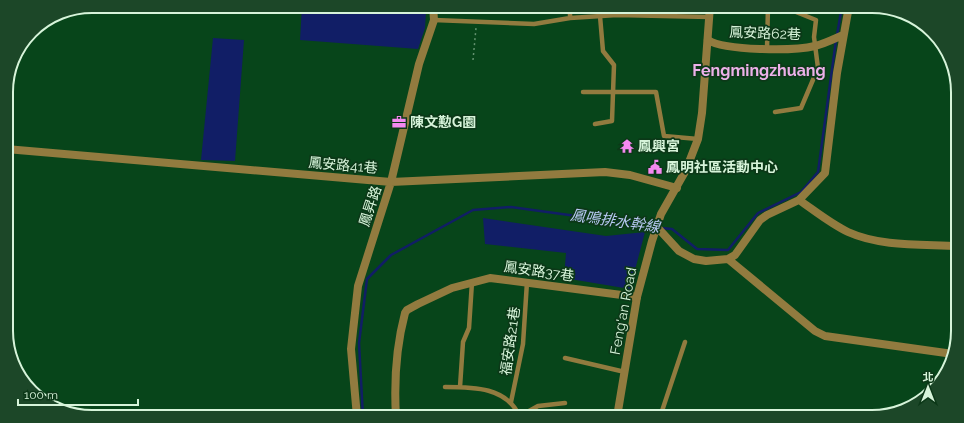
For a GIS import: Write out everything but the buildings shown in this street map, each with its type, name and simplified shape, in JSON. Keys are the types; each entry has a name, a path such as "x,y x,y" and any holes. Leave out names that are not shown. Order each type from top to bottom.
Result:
{"street":[{"name":"鳳昇路","path":"355,410 351,349 358,286 391,182 419,64 434,20 434,13"},
{"name":"Feng'an Road","path":"618,410 636,297 661,214 686,170 698,139 702,113 710,13"},
{"path":"657,227 679,251 694,259 706,261 728,259 735,255 760,220 767,214 799,200 825,173 827,168 838,37 847,13"},
{"name":"鳳安路62巷","path":"708,40 719,44 767,49 798,49 816,46 838,37"},
{"name":"鳳安路41巷","path":"13,150 391,182 605,172 630,175 677,188"},
{"path":"799,200 847,232 864,238 951,246"},
{"path":"728,259 815,331 825,336 947,353"},
{"name":"鳳安路37巷","path":"395,410 394,391 396,366 407,310 452,288 490,278 636,297"}],"lane":[{"path":"570,13 570,18"},
{"path":"434,20 534,24 570,18 664,13"},
{"path":"767,49 768,13"},
{"path":"775,112 801,108 818,68 814,37 816,20 798,13"},
{"path":"594,124 612,121 614,93 614,65 603,51 600,16"},
{"path":"583,92 656,92 664,136 698,139"},
{"path":"460,387 463,342 469,328 472,282"},
{"name":"福安路21巷","path":"511,402 523,344 527,282"},
{"path":"662,410 685,342"},
{"path":"565,358 625,372"},
{"name":"福安路21巷","path":"445,387 460,387 493,392 503,396 511,402 516,410"},
{"path":"531,410 538,406 565,403"}],"path":[{"path":"473,60 473,42 478,21"}],"shaded area":[{"path":"302,13 426,13 425,28 418,49 300,40"},
{"path":"213,38 244,40 235,161 201,160"},
{"path":"483,218 606,236 645,232 630,289 564,278 566,253 485,244"}],"waterway":[{"name":"鳳鳴排水幹線","path":"837,35 841,13"},
{"name":"鳳鳴排水幹線","path":"661,228 672,229 697,249 728,250 758,213 801,192 818,172 836,40"},
{"name":"鳳鳴排水幹線","path":"363,410 359,343 367,279 391,255 473,210 511,207 656,227"}],"place":[{"name":"陳文懃G園","path":"399,122"},
{"name":"鳳興宮","path":"627,146"},
{"name":"鳳明社區活動中心","path":"655,167"}],"district":[{"name":"Fengmingzhuang","path":"759,70"}]}
